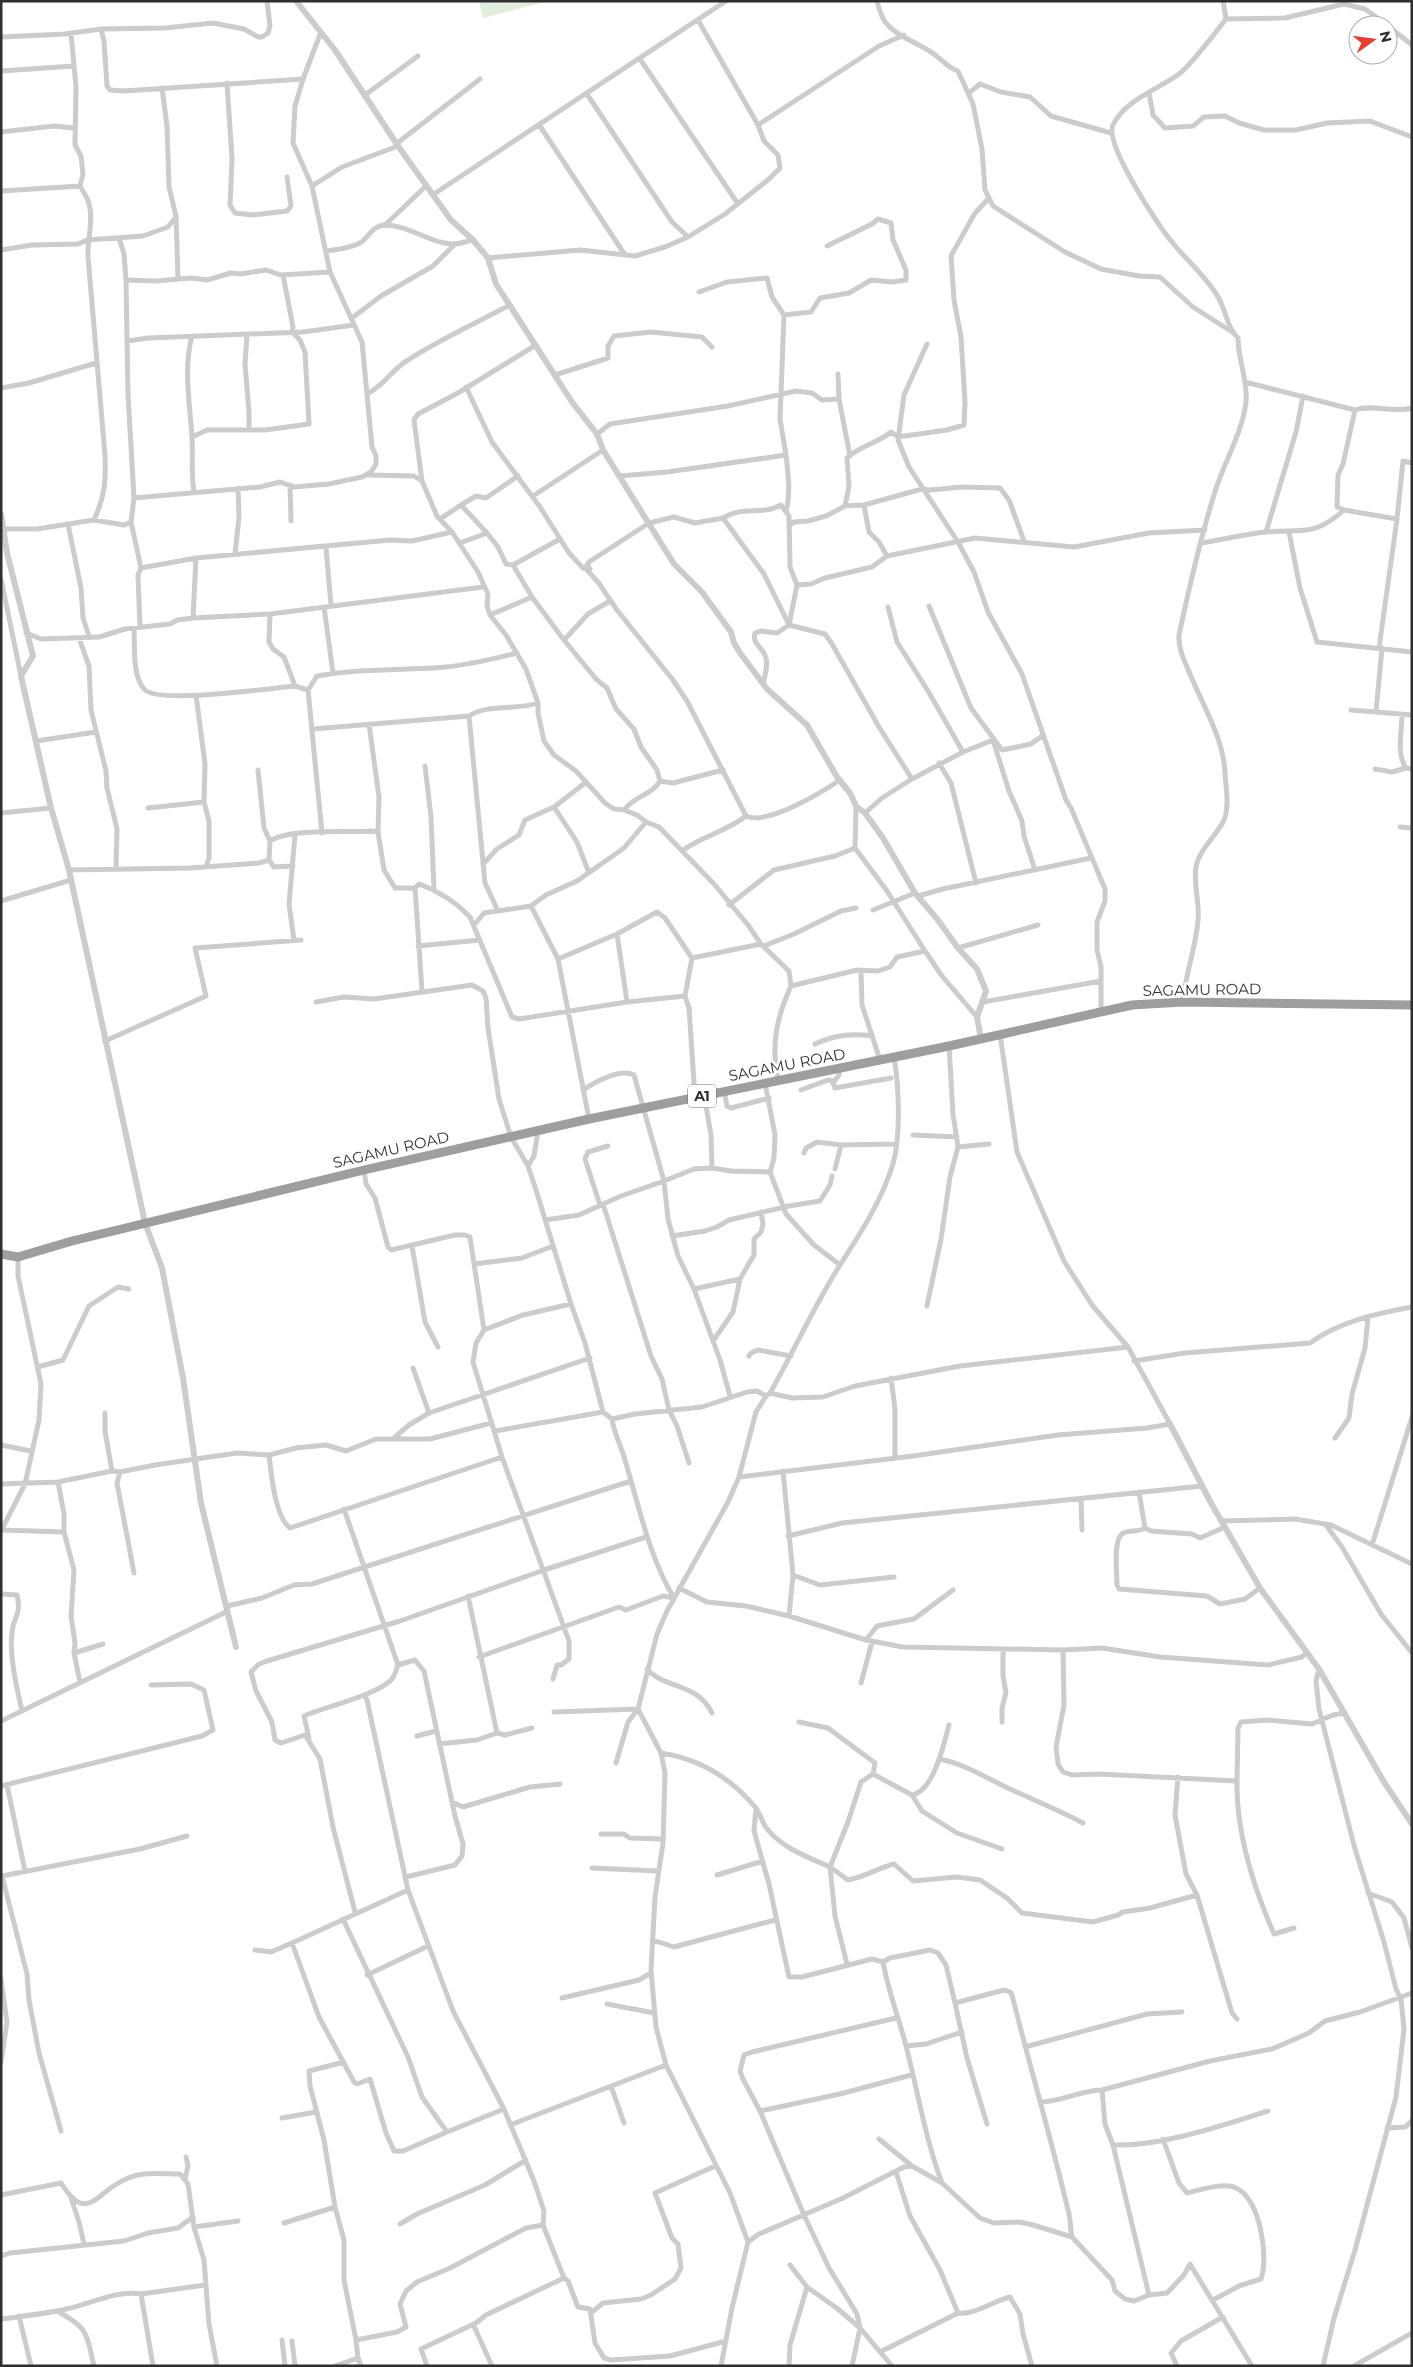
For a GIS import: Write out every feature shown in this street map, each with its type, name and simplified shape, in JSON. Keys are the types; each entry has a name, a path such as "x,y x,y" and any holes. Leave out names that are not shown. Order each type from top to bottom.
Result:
{"highway":[{"name":"SAGAMU ROAD","path":"1,1254 18,1257 145,1223 364,1170 589,1119 949,1046 1132,1005 1183,1002 1412,1005"}],"street":[{"path":"1,37 71,33 101,29 165,28 213,22 244,29 258,37 268,32 270,26 267,1"},
{"path":"296,1 335,50 397,145 451,220 473,240 488,258 496,284 555,375 597,434 603,450 674,564 702,592 731,632 734,643 763,684 807,725 856,806 866,813 917,895 958,948 977,969 986,991 977,1018 981,1039"},
{"path":"434,194 540,126 726,1"},
{"path":"877,1 886,23 894,31 904,35 939,58 948,68 958,71 969,93 976,117 985,190 992,206 1065,252 1100,269 1139,276 1160,277 1193,307 1232,332 1238,338 1238,349 1246,382 1246,401 1241,427 1214,493 1178,641 1185,662 1222,748 1225,771 1226,814 1224,822 1201,855 1196,866 1198,919 1190,965 1185,977 1183,1002"},
{"path":"1224,1 1226,20 1180,74 1149,93 1118,116 1111,133 1117,152 1148,208 1171,242 1199,271 1218,297 1228,317 1232,332"},
{"path":"1226,20 1285,18 1344,4 1365,9 1373,15"},
{"path":"488,258 580,250 635,256 688,237 738,204 769,180 780,168 778,155 764,141 758,125 698,20"},
{"path":"101,29 104,42 107,86 110,90 303,78"},
{"path":"321,32 303,78 295,106 293,143 312,186 330,272 362,342 372,447 376,460 374,468 367,475"},
{"path":"71,33 76,110 75,145 81,156 84,174 80,186 89,203 90,210 87,240 106,478 102,503 94,520"},
{"path":"1398,34 1412,45"},
{"path":"758,125 879,46 904,35"},
{"path":"365,95 418,56"},
{"path":"640,59 738,204"},
{"path":"1,71 74,66"},
{"path":"312,186 342,167 397,145 480,79"},
{"path":"227,83 232,159 230,205 235,213 253,215 287,211 291,206 287,177"},
{"path":"969,93 980,84 1001,92 1030,97 1050,116 1111,133"},
{"path":"162,88 167,126 170,187 176,216 178,278"},
{"path":"1149,93 1154,115 1165,128 1193,126 1204,117 1225,116 1239,123 1264,130 1296,130 1328,123 1370,121 1412,137"},
{"path":"587,94 672,222 688,237"},
{"path":"1,132 54,126 74,128"},
{"path":"540,126 624,255"},
{"path":"326,251 348,248 358,244 372,230 386,225 427,185"},
{"path":"1,191 80,186"},
{"path":"845,506 849,486 846,465 854,451 870,446 891,432 898,437 947,430 964,425 966,402 960,337 954,300 951,256 974,213 989,198"},
{"path":"1,250 32,245 78,244 87,240 119,238 159,232 168,227 176,216"},
{"path":"784,315 811,312 820,298 849,293 871,280 892,282 906,280 906,270 893,240 891,223 878,219 872,224 827,246"},
{"path":"386,225 403,228 454,245"},
{"path":"119,238 126,280 128,395 134,498 131,522 142,568 138,575 140,627"},
{"path":"352,318 381,296 433,266 454,245 473,240"},
{"path":"126,280 156,281 178,278 207,280 231,273 240,274 266,270 283,275 330,272"},
{"path":"283,275 293,328 292,332"},
{"path":"699,292 727,282 767,278 772,297 784,315 780,420 786,455 789,493 786,513"},
{"path":"367,394 381,385 396,367 407,360 457,330 510,305"},
{"path":"128,341 192,336 303,332 354,325"},
{"path":"192,437 207,430 265,430 309,424 306,366 300,340 292,332"},
{"path":"300,340 303,332"},
{"path":"555,375 608,358 608,346 614,336 651,332 702,337 712,347"},
{"path":"247,335 244,364 249,412 248,429"},
{"path":"192,336 188,400 192,437 194,492"},
{"path":"927,344 904,395 898,437 909,467 958,542 974,572 988,612 1022,674 1037,714 1042,736 1053,758 1066,800 1106,894 1097,922 1101,1012"},
{"path":"536,345 418,414 414,420 422,481 440,519 460,543 478,572 483,587 488,594 487,606 490,615 518,653 538,703 538,713 544,741 554,755 571,766 604,803 614,809 624,810 637,815 646,822 659,827 748,925 762,945 789,971 791,986 779,1012 774,1039 774,1063 778,1081"},
{"path":"1,388 29,383 96,364"},
{"path":"838,374 840,399 850,456"},
{"path":"1246,382 1355,410 1363,407 1399,412 1412,408"},
{"path":"466,387 492,442 518,476 560,539 583,568 590,569"},
{"path":"597,434 610,424 728,406 796,391 812,393 822,400 840,399"},
{"path":"1266,532 1296,432 1302,396"},
{"path":"1355,410 1346,456 1338,475 1337,507 1344,510 1397,519"},
{"path":"532,496 603,450"},
{"path":"620,476 667,472 786,455"},
{"path":"1376,712 1381,648 1403,461 1412,462"},
{"path":"134,498 280,482 294,487 329,484 367,475 414,476 422,481"},
{"path":"440,519 476,496 486,498 518,476"},
{"path":"290,485 291,521"},
{"path":"235,554 239,517 238,488"},
{"path":"790,525 794,522 808,521 826,516 845,506 864,504 922,489 1000,488 1009,500 1024,541"},
{"path":"461,504 498,547 506,564 513,565 560,539"},
{"path":"864,504 869,532 879,542 887,556"},
{"path":"590,569 587,565 589,562 649,523 674,517 695,523 723,518 732,512 750,509 764,512 781,505 789,516 790,567 797,585 789,625 777,633 761,630 755,633 755,642 765,655 767,662 763,684"},
{"path":"1201,543 1266,532 1312,531 1330,523 1344,510"},
{"path":"1,514 7,553 33,656 21,676"},
{"path":"723,518 764,574 789,625"},
{"path":"3,528 37,529 94,520 124,525 131,522"},
{"path":"68,524 81,588 84,618 89,636"},
{"path":"797,585 811,584 825,578 872,567 887,556 976,538 1024,541 1042,546 1074,547 1149,533 1205,530"},
{"path":"142,568 196,558 235,554 390,540 412,541 452,532"},
{"path":"1289,532 1300,588 1317,642 1412,652"},
{"path":"460,543 487,533"},
{"path":"326,547 331,605"},
{"path":"193,618 196,558"},
{"path":"513,565 532,596 564,640 612,694 616,709 634,729 641,747 657,770 660,781 656,788 634,800 624,810"},
{"path":"590,569 587,570 588,573 598,582 610,601 674,680 696,716 746,816 750,818 761,817 800,805 840,780"},
{"path":"1,579 51,808 69,870 145,1223 164,1278 183,1378 201,1503 236,1647"},
{"path":"26,633 41,639 99,637 125,629 134,630 140,627 170,624 177,620 270,614 331,605 452,593 483,587"},
{"path":"490,615 532,596"},
{"path":"564,640 588,614 610,601"},
{"path":"929,606 971,708 993,740 1002,750 1031,744 1042,736"},
{"path":"324,607 332,673"},
{"path":"888,607 898,642 928,690 962,752"},
{"path":"270,614 270,642 273,648 284,657 295,686"},
{"path":"789,625 819,632 827,636 840,654 879,726 912,779"},
{"path":"134,630 138,678 142,688 152,695 196,695 295,686 308,690"},
{"path":"79,638 89,666 91,710 117,829 116,868"},
{"path":"322,833 308,690 317,676 332,673 482,662 518,653"},
{"path":"196,695 205,764 204,802 208,812 210,830 206,867"},
{"path":"313,729 469,716 479,710 529,706 538,703"},
{"path":"1351,710 1412,716"},
{"path":"1402,715 1400,753 1402,762 1409,769"},
{"path":"469,716 485,883 498,910"},
{"path":"369,724 378,797 378,832 384,870 387,877 395,888 415,888 419,884 434,889 461,908 474,925 512,1017 518,1019 627,1002 686,996"},
{"path":"36,741 96,732"},
{"path":"866,813 876,803 939,763 993,740"},
{"path":"993,740 1009,791 1022,821 1024,836 1035,870"},
{"path":"939,763 951,784 976,883"},
{"path":"425,766 431,817 434,889"},
{"path":"1375,769 1392,772 1409,769"},
{"path":"258,770 264,828 270,841 269,860 274,867 293,866"},
{"path":"660,781 673,783 723,770"},
{"path":"483,864 497,849 519,835 525,820 554,806 585,782"},
{"path":"148,808 204,802"},
{"path":"554,806 577,842 589,874"},
{"path":"856,806 855,848 887,891 892,902 942,976 977,1018"},
{"path":"1,813 51,808"},
{"path":"682,851 693,843 734,826 746,816"},
{"path":"474,925 484,913 531,906 589,874 624,848 646,822"},
{"path":"1400,827 1412,828"},
{"path":"270,841 275,838 295,834 378,832"},
{"path":"294,940 289,904 295,834"},
{"path":"729,905 774,870 835,856 855,848"},
{"path":"873,910 892,902 943,888 976,883 1091,858"},
{"path":"69,870 206,867 269,860"},
{"path":"1,901 71,880"},
{"path":"415,888 422,991"},
{"path":"531,906 558,959 566,1012 589,1119"},
{"path":"692,958 762,945 794,934 842,911 856,908"},
{"path":"558,959 617,934 657,912 665,918 692,958 686,996 700,1096 711,1135 712,1168"},
{"path":"958,948 1038,925"},
{"path":"617,934 627,1002"},
{"path":"106,1041 206,996 195,948 301,940"},
{"path":"418,946 480,940"},
{"path":"791,986 856,970 861,972 878,971 890,967 897,957 925,951"},
{"path":"861,972 862,1005 880,1060"},
{"path":"983,1002 1101,981"},
{"path":"316,1002 344,997 374,999 472,985 483,991 486,998 488,1028 499,1100 511,1137 528,1166 570,1304 590,1358 603,1412 612,1419 646,1537 654,1551 666,1585 674,1598"},
{"path":"815,1044 839,1035 856,1034 872,1036"},
{"path":"1000,1034 1017,1152 1064,1261 1092,1305 1128,1348 1202,1486 1260,1588 1319,1669 1412,1824"},
{"path":"927,1306 941,1239 950,1177 958,1147 949,1046"},
{"path":"616,1763 628,1722 638,1709 657,1634 679,1588 719,1520 739,1477 756,1412 791,1356 840,1265 877,1203 893,1163 898,1076 894,1057"},
{"path":"840,1068 839,1075 834,1081 835,1088 891,1078"},
{"path":"583,1090 601,1078 632,1073 653,1137 664,1181 665,1200 672,1236 678,1256 694,1289 730,1396"},
{"path":"802,1090 828,1080 834,1081"},
{"path":"765,1084 774,1124 775,1145 770,1172 789,1219 814,1245 840,1265"},
{"path":"724,1091 727,1106 731,1108 769,1098"},
{"path":"528,1166 534,1156 538,1131"},
{"path":"913,1135 957,1137"},
{"path":"804,1153 806,1148 817,1142 842,1145 895,1144"},
{"path":"958,1147 989,1144"},
{"path":"835,1170 842,1145"},
{"path":"608,1146 588,1152 585,1159 619,1249 651,1356 662,1379 669,1410 677,1426 689,1463"},
{"path":"544,1220 579,1215 601,1204 694,1169 712,1168 731,1171 770,1172"},
{"path":"364,1170 366,1184 375,1198 388,1247 391,1250 465,1235 470,1237 484,1330"},
{"path":"672,1236 706,1231 718,1227 729,1220 820,1201 830,1185 832,1176"},
{"path":"775,1209 781,1199"},
{"path":"713,1341 733,1312 740,1280 754,1255 754,1239 761,1232 763,1224 761,1212"},
{"path":"412,1246 425,1322 438,1347"},
{"path":"474,1264 522,1258 553,1246"},
{"path":"18,1257 18,1276 41,1384 40,1406 25,1484 1,1530 64,1532"},
{"path":"694,1289 740,1280"},
{"path":"38,1367 63,1360 89,1306 118,1287 129,1289"},
{"path":"553,1679 557,1665 561,1666 569,1659 569,1645 544,1570 502,1457 482,1395 472,1356 476,1343 484,1330 523,1315 570,1304"},
{"path":"1134,1361 1185,1354 1310,1343 1324,1332 1389,1311 1412,1307"},
{"path":"1335,1438 1349,1418 1352,1394 1365,1348 1368,1318"},
{"path":"612,1419 702,1407 730,1396 757,1391 792,1398 811,1398 891,1378 1033,1356 1128,1348"},
{"path":"749,1356 758,1350 791,1356"},
{"path":"394,1438 409,1425 429,1413 590,1358"},
{"path":"413,1368 429,1413"},
{"path":"891,1378 895,1409 895,1457"},
{"path":"495,1431 603,1412"},
{"path":"105,1413 112,1471"},
{"path":"1372,1545 1412,1416"},
{"path":"1,1484 25,1484 42,1481 58,1482 112,1471 120,1472 195,1458 244,1453 269,1455 296,1448 326,1445 346,1450 376,1439 430,1439 491,1423"},
{"path":"739,1477 1058,1435 1147,1428 1170,1424"},
{"path":"1,1445 31,1451"},
{"path":"269,1455 274,1494 288,1527 295,1528 344,1509 502,1457"},
{"path":"783,1471 788,1536 794,1575 789,1616"},
{"path":"120,1472 117,1483 134,1573"},
{"path":"1,1720 227,1608 262,1598 294,1585 312,1584 631,1481"},
{"path":"58,1482 64,1514 64,1532 74,1570 71,1616 75,1643 74,1652 80,1682"},
{"path":"788,1536 842,1523 1202,1486"},
{"path":"1139,1492 1145,1528"},
{"path":"1081,1498 1082,1530"},
{"path":"344,1509 398,1665 391,1680 364,1695 304,1716 309,1739 320,1759 333,1827 355,1912"},
{"path":"1260,1588 1245,1599 1220,1604 1207,1596 1119,1589 1115,1552 1119,1536 1123,1532 1145,1528 1151,1531 1192,1534 1200,1538 1224,1524 1268,1518 1295,1519 1326,1526 1331,1525 1412,1564"},
{"path":"1326,1526 1342,1547 1381,1614 1412,1653"},
{"path":"309,1739 303,1735 281,1743 275,1740 272,1722 258,1696 251,1672 259,1664 293,1655 646,1537"},
{"path":"794,1575 820,1585 894,1577"},
{"path":"679,1588 707,1602 746,1606 789,1616 872,1642 903,1647 1003,1650 1102,1648 1160,1656 1268,1665 1302,1657 1307,1652"},
{"path":"866,1640 877,1626 914,1619 952,1590"},
{"path":"1,1594 17,1595 20,1609 12,1632 15,1674 22,1711"},
{"path":"468,1596 479,1657 494,1713 497,1733"},
{"path":"479,1657 619,1608 626,1610 663,1596 674,1598"},
{"path":"861,1683 872,1642"},
{"path":"74,1652 103,1644"},
{"path":"1002,1722 1002,1708 1006,1693 1003,1676 1003,1650"},
{"path":"1063,1650 1064,1705 1056,1747 1058,1764 1063,1772 1072,1775 1099,1774 1237,1781"},
{"path":"398,1665 416,1660 424,1672 463,1844 460,1861 455,1865 406,1877"},
{"path":"647,1669 659,1678 681,1685 703,1699 712,1712"},
{"path":"1319,1669 1316,1680 1322,1721 1355,1849 1384,1942 1396,1989 1401,1998 1404,2029 1396,2097 1355,2250 1334,2318 1324,2366"},
{"path":"25,1871 4,1786 202,1736 213,1730 204,1690 191,1684 151,1685"},
{"path":"364,1695 367,1700 385,1791 408,1890 453,2011 504,2109 526,2160 544,2210 543,2225 564,2278 568,2281 578,2307 590,2308 592,2312 595,2343 604,2358 611,2360 648,2359 670,2356 726,2341"},
{"path":"554,1712 638,1709"},
{"path":"638,1709 661,1752 665,1773 663,1839 658,1871 653,1940 654,2013 666,2065 736,2207 748,2242 721,2366"},
{"path":"1294,1928 1274,1934 1264,1910 1241,1832 1237,1781 1238,1728 1241,1722 1266,1720 1306,1724 1322,1721 1333,1715 1344,1713"},
{"path":"799,1722 828,1728 875,1762 873,1774 861,1782 830,1867 835,1916 847,1964"},
{"path":"912,1795 918,1794 928,1783 940,1759 949,1725"},
{"path":"439,1744 477,1740 497,1733 505,1735 532,1728"},
{"path":"417,1736 436,1731"},
{"path":"661,1752 684,1758 714,1770 756,1808 767,1830 791,1850 830,1867 848,1880 864,1877 877,1869 894,1864 913,1881 957,1877 980,1880 1006,1898 1022,1913 1093,1922 1118,1916 1123,1912 1150,1908 1197,1895"},
{"path":"940,1759 952,1761 1013,1790 1046,1803 1083,1823"},
{"path":"873,1774 912,1795 922,1812 957,1833 1002,1849"},
{"path":"1178,1777 1175,1815 1186,1874 1197,1895 1232,2013 1237,2019"},
{"path":"452,1802 464,1807 530,1787 560,1784"},
{"path":"756,1808 754,1831 763,1861 789,1977 802,1977 847,1964 872,1960 883,1962 890,1958 930,1950 938,1953 946,1965 962,2032 966,2058 987,2124"},
{"path":"601,1834 624,1834 630,1838 663,1839"},
{"path":"61,2132 39,2053 29,2000 27,1974 2,1876 140,1850 187,1836"},
{"path":"717,1875 763,1861"},
{"path":"592,1868 658,1871"},
{"path":"255,1950 271,1952 355,1912 408,1890"},
{"path":"1368,1893 1392,1902 1404,1918 1412,1948"},
{"path":"343,1919 408,2057 422,2097 447,2132"},
{"path":"653,1940 674,1947 776,1920"},
{"path":"292,1943 319,2017 356,2083 370,2079 386,2133 394,2152 403,2151 504,2109"},
{"path":"368,1974 428,1946"},
{"path":"883,1962 896,2018 906,2046 911,2075 932,2156 942,2183"},
{"path":"562,1998 639,1980 652,1972"},
{"path":"1,1980 7,2022 1,2062"},
{"path":"955,2003 1004,1990 1010,1992 1041,2102 1047,2135 1068,2210 1072,2237"},
{"path":"1041,2102 1077,2096 1089,2090 1102,2090 1210,2062 1272,2049 1309,2033 1325,2021 1412,1993"},
{"path":"607,2004 654,2013"},
{"path":"1025,2047 1146,2014 1182,2012"},
{"path":"852,2366 860,2328 857,2314 829,2268 804,2215 760,2111 740,2071 744,2055 896,2018"},
{"path":"906,2046 926,2044 962,2032"},
{"path":"344,2062 309,2071 310,2086 324,2140 344,2240 344,2280 361,2366"},
{"path":"510,2125 666,2065"},
{"path":"760,2111 840,2094 911,2075"},
{"path":"611,2086 624,2123"},
{"path":"1102,2090 1106,2124 1113,2144 1149,2295"},
{"path":"1113,2144 1131,2146 1268,2111"},
{"path":"282,2118 316,2112"},
{"path":"1387,2128 1405,2127 1412,2121"},
{"path":"879,2139 912,2166 942,2183 967,2208 986,2221 994,2223 1020,2222 1072,2237 1112,2280 1115,2291 1125,2299 1134,2301 1149,2295 1167,2292 1184,2275 1188,2263 1214,2300 1252,2366"},
{"path":"1163,2139 1179,2183 1187,2193 1221,2187 1236,2187 1249,2197 1258,2221 1265,2259 1261,2279 1239,2286 1214,2300"},
{"path":"185,2178 188,2166 186,2157"},
{"path":"400,2224 417,2214 485,2186 526,2160"},
{"path":"592,2312 603,2302 641,2299 675,2279 681,2268 678,2244 672,2238 655,2193 715,2166"},
{"path":"748,2242 759,2234 912,2166"},
{"path":"896,2172 910,2216 940,2270 958,2313"},
{"path":"71,2198 83,2204 94,2202 108,2189 126,2179 144,2174 180,2174 185,2178 188,2184 194,2227 204,2260 209,2324 217,2366"},
{"path":"1,2195 61,2183 71,2198 84,2244"},
{"path":"284,2223 336,2207"},
{"path":"1,2256 10,2253 124,2241 148,2233 178,2228 193,2217"},
{"path":"194,2227 238,2221"},
{"path":"356,2340 397,2332 406,2327 400,2304 406,2291 417,2282 450,2268 526,2228 543,2225"},
{"path":"790,2265 808,2287 860,2328 892,2366"},
{"path":"427,2366 421,2349 473,2324 486,2315 564,2278"},
{"path":"1,2319 56,2311 131,2292 141,2294 205,2285"},
{"path":"789,2366 790,2345 808,2287"},
{"path":"141,2294 153,2366"},
{"path":"880,2352 958,2313 966,2314 995,2300 1010,2297 1020,2314 1023,2334 1032,2366"},
{"path":"56,2311 72,2319 85,2330 94,2366"},
{"path":"19,2316 31,2366"},
{"path":"1177,2366 1171,2354 1181,2341 1223,2317"},
{"path":"473,2324 492,2366"},
{"path":"1354,2366 1412,2333"},
{"path":"282,2340 284,2366"},
{"path":"292,2341 295,2366"},
{"path":"334,2366 358,2358"},
{"path":"648,2359 648,2366"}],"green space":[{"path":"479,1 549,1 483,18"}]}
